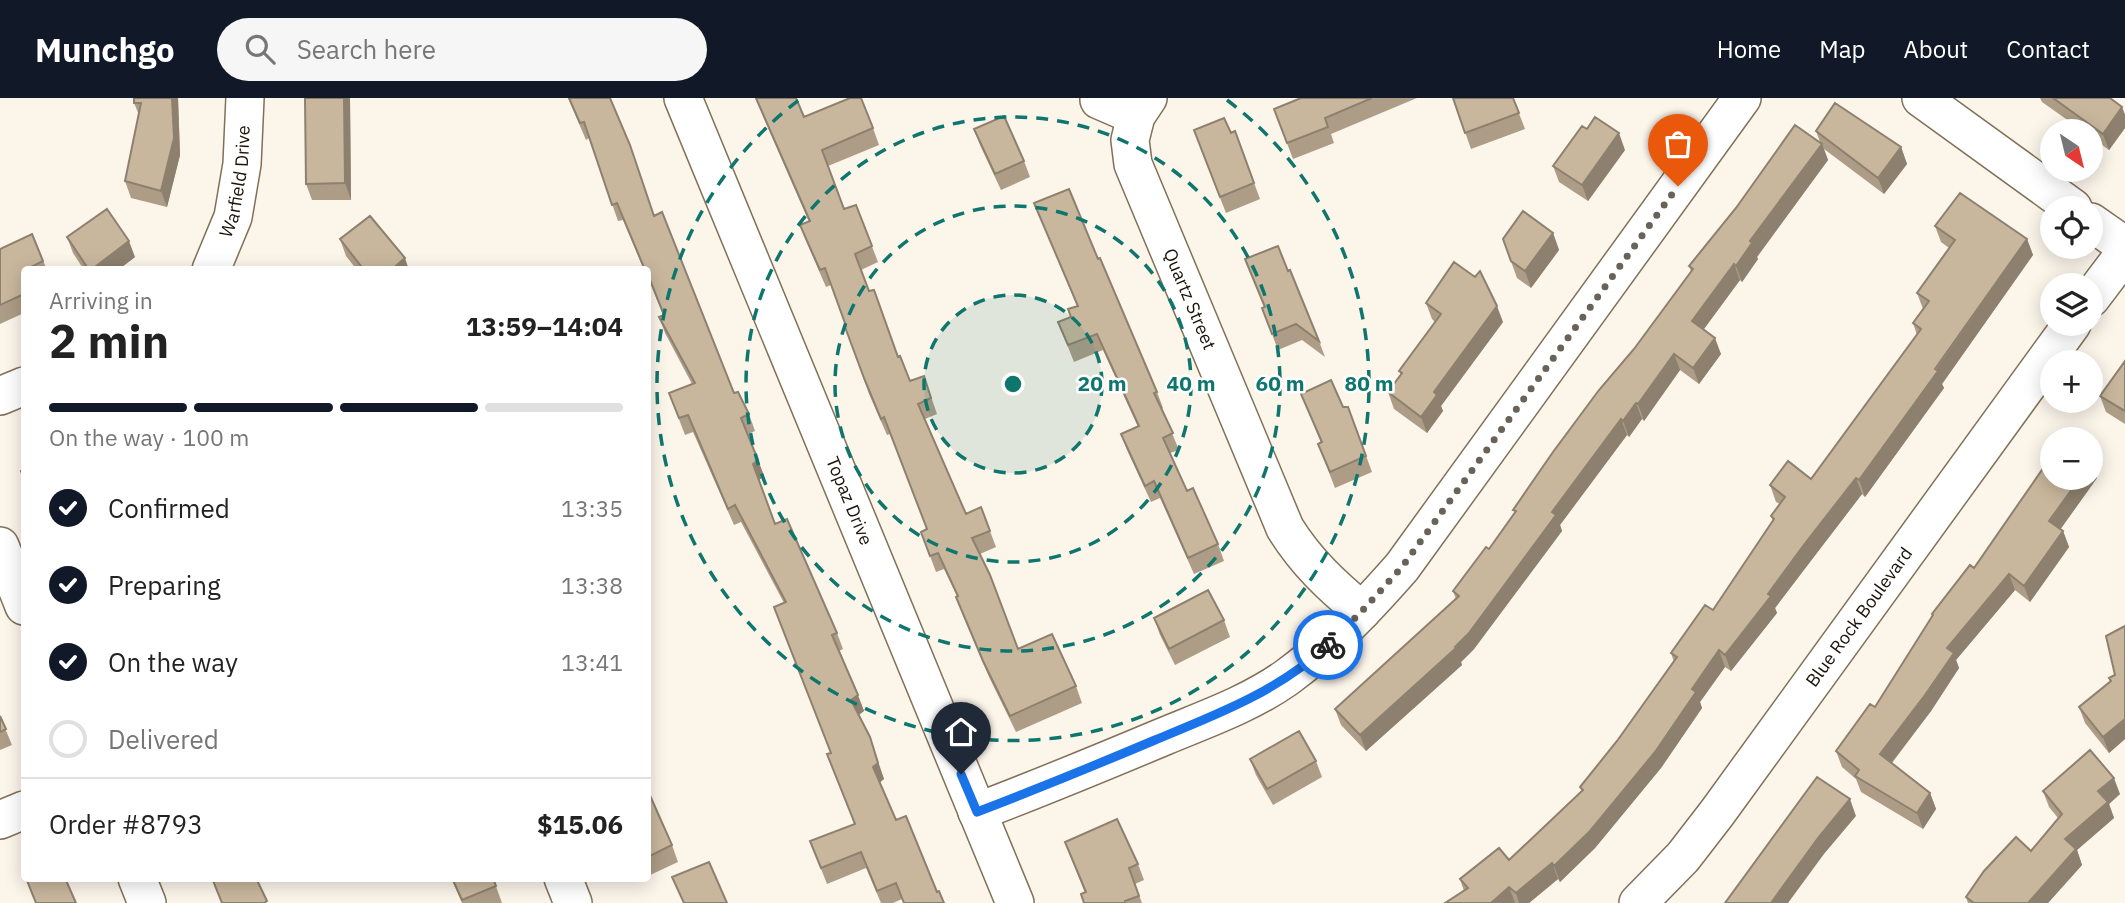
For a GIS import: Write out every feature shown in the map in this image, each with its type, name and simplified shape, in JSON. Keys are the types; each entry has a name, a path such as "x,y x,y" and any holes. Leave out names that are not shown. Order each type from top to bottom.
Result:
{"street":[{"name":"Warfield Drive","path":"217,266 233,217 240,177 245,98"},
{"name":"Topaz Drive","path":"682,98 1015,903"},
{"path":"977,812 1046,786 1242,703 1283,680 1321,651 1402,567 1742,98"},
{"path":"1921,98 2056,196"},
{"path":"1099,100 1142,107"},
{"name":"Quartz Street","path":"1142,107 1130,140 1133,164 1285,528 1320,575 1362,611"},
{"path":"2103,230 2125,246"},
{"path":"2103,283 2125,253"},
{"name":"Blue Rock Boulevard","path":"1638,903 1683,857 1717,813 2064,336"},
{"path":"0,396 21,387"},
{"path":"0,546 21,598"},
{"path":"0,820 21,811"},
{"path":"138,882 147,903"},
{"path":"565,882 573,903"}],"building":[{"path":"134,98 172,98 174,138 161,191 125,181 141,103 134,103"},
{"path":"305,98 344,98 345,183 306,184"},
{"path":"569,98 610,98 630,145 654,216 662,212 734,393 738,392 749,414 741,418 758,460 753,464 775,524 787,519 837,633 832,635 858,695 851,700 870,737 878,763 873,767 896,820 906,816 944,903 904,903 896,883 877,891 861,852 821,868 810,841 855,824 827,754 831,753 774,607 786,602 735,505 728,509 688,415 679,418 669,393 695,383 659,317 664,315 651,282 651,266 643,266 617,203 612,205 584,122 580,123"},
{"path":"756,98 796,98 804,117 850,98 861,98 873,128 822,150 844,209 856,205 872,246 855,254 869,291 874,290 898,357 900,356 910,381 924,376 931,398 918,404 966,514 981,507 990,531 972,538 990,575 1018,649 1052,634 1076,686 1010,716 983,661 938,553 930,556 921,532 927,529 884,417 881,419 864,378 825,268 820,270 800,225 810,221"},
{"path":"1301,98 1372,98 1325,118 1328,127 1287,143 1274,109"},
{"path":"1453,98 1513,98 1519,113 1465,133"},
{"path":"2053,98 2110,98 2122,107 2104,133 2104,119 2082,119"},
{"path":"1835,103 1901,147 1878,178 1816,131"},
{"path":"1004,116 1024,161 995,174 974,129"},
{"path":"1595,117 1619,133 1582,185 1553,166 1582,126 1587,129"},
{"path":"1224,118 1231,133 1235,131 1254,183 1220,197 1194,130"},
{"path":"1795,125 1822,144 1750,241 1752,243 1736,266 1734,264 1692,321 1715,338 1693,368 1674,354 1638,404 1636,403 1623,421 1621,419 1552,512 1556,515 1469,633 1360,735 1335,709 1459,596 1453,591 1486,547 1489,549 1553,452 1599,390 1634,349 1693,269 1689,266 1736,208"},
{"path":"1069,189 1173,433 1163,438 1187,491 1193,488 1218,544 1188,558 1154,481 1145,486 1121,434 1139,426 1097,334 1068,345 1058,322 1071,317 1068,309 1078,306 1034,203"},
{"path":"1960,193 2027,239 1935,369 1938,371 1859,480 1856,478 1803,546 1768,594 1771,596 1725,655 1719,650 1692,689 1696,692 1655,752 1590,831 1554,866 1552,863 1516,893 1509,887 1491,903 1445,903 1468,888 1460,879 1499,848 1509,860 1583,790 1580,787 1617,741 1677,657 1671,653 1705,605 1713,610 1774,519 1771,516 1785,497 1770,485 1788,461 1811,479 1921,329 1913,323 1929,301 1917,293 1955,240 1935,226"},
{"path":"107,209 129,241 96,266 86,266 67,237"},
{"path":"1523,211 1553,233 1525,271 1511,261 1503,239"},
{"path":"370,216 405,258 396,266 361,266 340,239"},
{"path":"32,234 43,261 33,266 21,266 21,295 0,305 0,249"},
{"path":"1278,246 1319,341 1296,324 1272,334 1262,308 1265,307 1245,259"},
{"path":"1454,262 1475,277 1480,271 1497,306 1434,392 1437,395 1421,417 1388,392 1402,373 1399,371 1441,314 1426,303"},
{"path":"2125,361 2125,411 2103,398 2103,392"},
{"path":"1331,380 1343,407 1348,407 1366,456 1330,472 1318,444 1322,442 1301,394"},
{"path":"2040,473 2040,490 2071,490 2049,521 2063,531 2024,586 2009,574 1947,648 1954,653 1880,754 1930,793 1917,813 1855,776 1859,770 1836,751 1870,704 1875,707 1932,614 1970,565 1974,568"},
{"path":"1208,590 1224,620 1169,649 1154,618"},
{"path":"2125,626 2125,719 2103,737 2079,707 2115,675 2106,636"},
{"path":"0,716 6,729 0,732"},
{"path":"1299,731 1316,761 1267,789 1250,759"},
{"path":"2090,750 2114,778 2098,791 2108,802 2065,839 2076,849 2028,903 1974,903 1966,897 1984,871 2016,837 2031,851 2062,814 2043,791"},
{"path":"1817,777 1850,799 1771,903 1725,903"},
{"path":"651,798 672,845 651,856"},
{"path":"1117,819 1138,864 1129,868 1139,896 1125,903 1084,903 1081,894 1086,892 1065,842"},
{"path":"709,862 727,903 684,903 672,877"},
{"path":"28,882 67,882 76,903 36,903"},
{"path":"214,882 258,882 267,901 264,903 222,903"},
{"path":"454,882 494,882 496,886 462,900"}],"way so far":[{"path":"1328,645 1402,567 1678,186"}],"route":[{"path":"961,774 977,812 1046,786 1242,703 1283,680 1328,645"}]}
